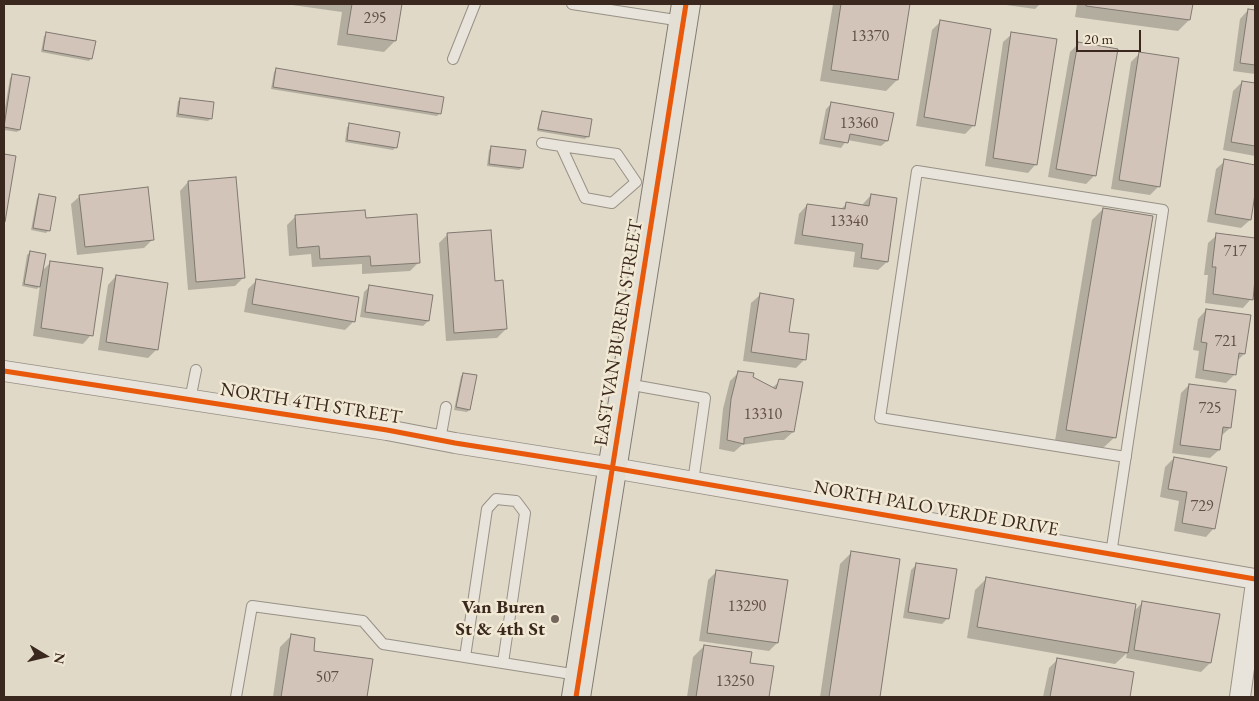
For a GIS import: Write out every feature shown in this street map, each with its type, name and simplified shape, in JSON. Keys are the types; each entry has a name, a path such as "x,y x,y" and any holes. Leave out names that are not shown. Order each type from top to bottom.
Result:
{"main road":[{"name":"EAST VAN BUREN STREET","path":"577,686 626,384 647,183 684,12"}],"street":[{"name":"NORTH 4TH STREET","path":"4,371 387,430 612,468"},
{"name":"NORTH PALO VERDE DRIVE","path":"612,468 1255,579"},
{"path":"1240,697 1255,590"}],"lane":[{"path":"453,60 475,4"},
{"path":"572,4 684,12"},
{"path":"542,143 617,154 647,183 612,202 586,198 561,146"},
{"path":"1111,554 1126,457 1163,210 917,171 880,418 1126,457"},
{"path":"190,400 196,370"},
{"path":"626,384 705,398 693,482"},
{"path":"440,440 446,407"},
{"path":"465,657 487,509 496,499 516,501 525,513 503,663"},
{"path":"236,697 252,606 363,621 383,644 503,663 577,686"}],"building":[{"path":"352,4 402,4 396,41 347,34"},
{"path":"841,4 910,4 898,80 831,70"},
{"path":"1086,4 1193,4 1190,20 1086,6"},
{"path":"1248,9 1255,10 1255,65 1240,63"},
{"path":"940,20 991,29 975,126 924,117"},
{"path":"46,32 96,41 92,59 43,50"},
{"path":"1011,32 1057,39 1037,165 993,158"},
{"path":"1078,42 1118,49 1096,176 1056,169"},
{"path":"1139,52 1179,58 1160,187 1119,180"},
{"path":"276,68 444,97 441,114 273,87"},
{"path":"12,74 30,77 20,130 4,127"},
{"path":"1242,81 1255,83 1255,146 1231,142"},
{"path":"180,98 214,102 212,119 178,114"},
{"path":"831,102 894,113 888,141 850,134 848,143 824,139"},
{"path":"542,111 592,119 589,137 538,129"},
{"path":"349,123 400,132 397,148 347,140"},
{"path":"491,146 526,150 523,168 489,164"},
{"path":"4,154 16,156 5,222 4,222"},
{"path":"1224,159 1255,165 1255,194 1251,220 1215,214"},
{"path":"236,177 245,278 196,282 188,181"},
{"path":"148,187 154,240 85,247 79,195"},
{"path":"39,194 56,197 50,231 33,228"},
{"path":"871,194 897,198 888,262 861,258 863,244 802,235 807,204 845,209 846,202 869,206"},
{"path":"1103,208 1153,216 1116,438 1066,430"},
{"path":"365,210 366,218 417,214 420,263 371,266 370,256 320,259 319,246 297,248 295,215"},
{"path":"491,230 495,281 503,280 507,329 454,333 447,233"},
{"path":"1216,233 1255,238 1253,300 1213,294 1216,267 1212,267"},
{"path":"30,251 46,254 40,287 24,284"},
{"path":"50,261 103,268 93,336 41,328"},
{"path":"116,275 168,283 158,350 106,342"},
{"path":"256,279 359,297 355,322 252,304"},
{"path":"369,285 433,295 429,321 365,312"},
{"path":"760,293 794,299 789,332 809,334 806,360 751,352"},
{"path":"1206,309 1251,315 1245,354 1239,353 1236,375 1203,370 1207,343 1201,342"},
{"path":"738,371 754,373 753,377 776,389 779,379 803,382 794,432 786,431 744,438 744,444 727,440 731,399"},
{"path":"463,373 477,375 470,410 456,407"},
{"path":"1189,384 1236,390 1231,428 1223,427 1220,450 1180,445"},
{"path":"1174,457 1227,467 1215,529 1182,523 1187,492 1168,489"},
{"path":"851,551 900,559 880,697 829,697"},
{"path":"916,563 957,569 949,619 908,612"},
{"path":"716,570 788,580 778,643 707,633"},
{"path":"986,577 1136,604 1128,653 977,627"},
{"path":"1142,601 1220,614 1211,663 1134,650"},
{"path":"291,634 315,638 314,651 373,659 367,697 281,697"},
{"path":"704,645 752,652 750,663 774,666 769,697 696,697"},
{"path":"1057,658 1134,672 1130,697 1050,697"}],"cycle path":[{"path":"576,697 686,4"},
{"path":"4,371 387,430 1255,579"}],"place":[{"name":"Van Buren St & 4th St","path":"555,619"}]}
